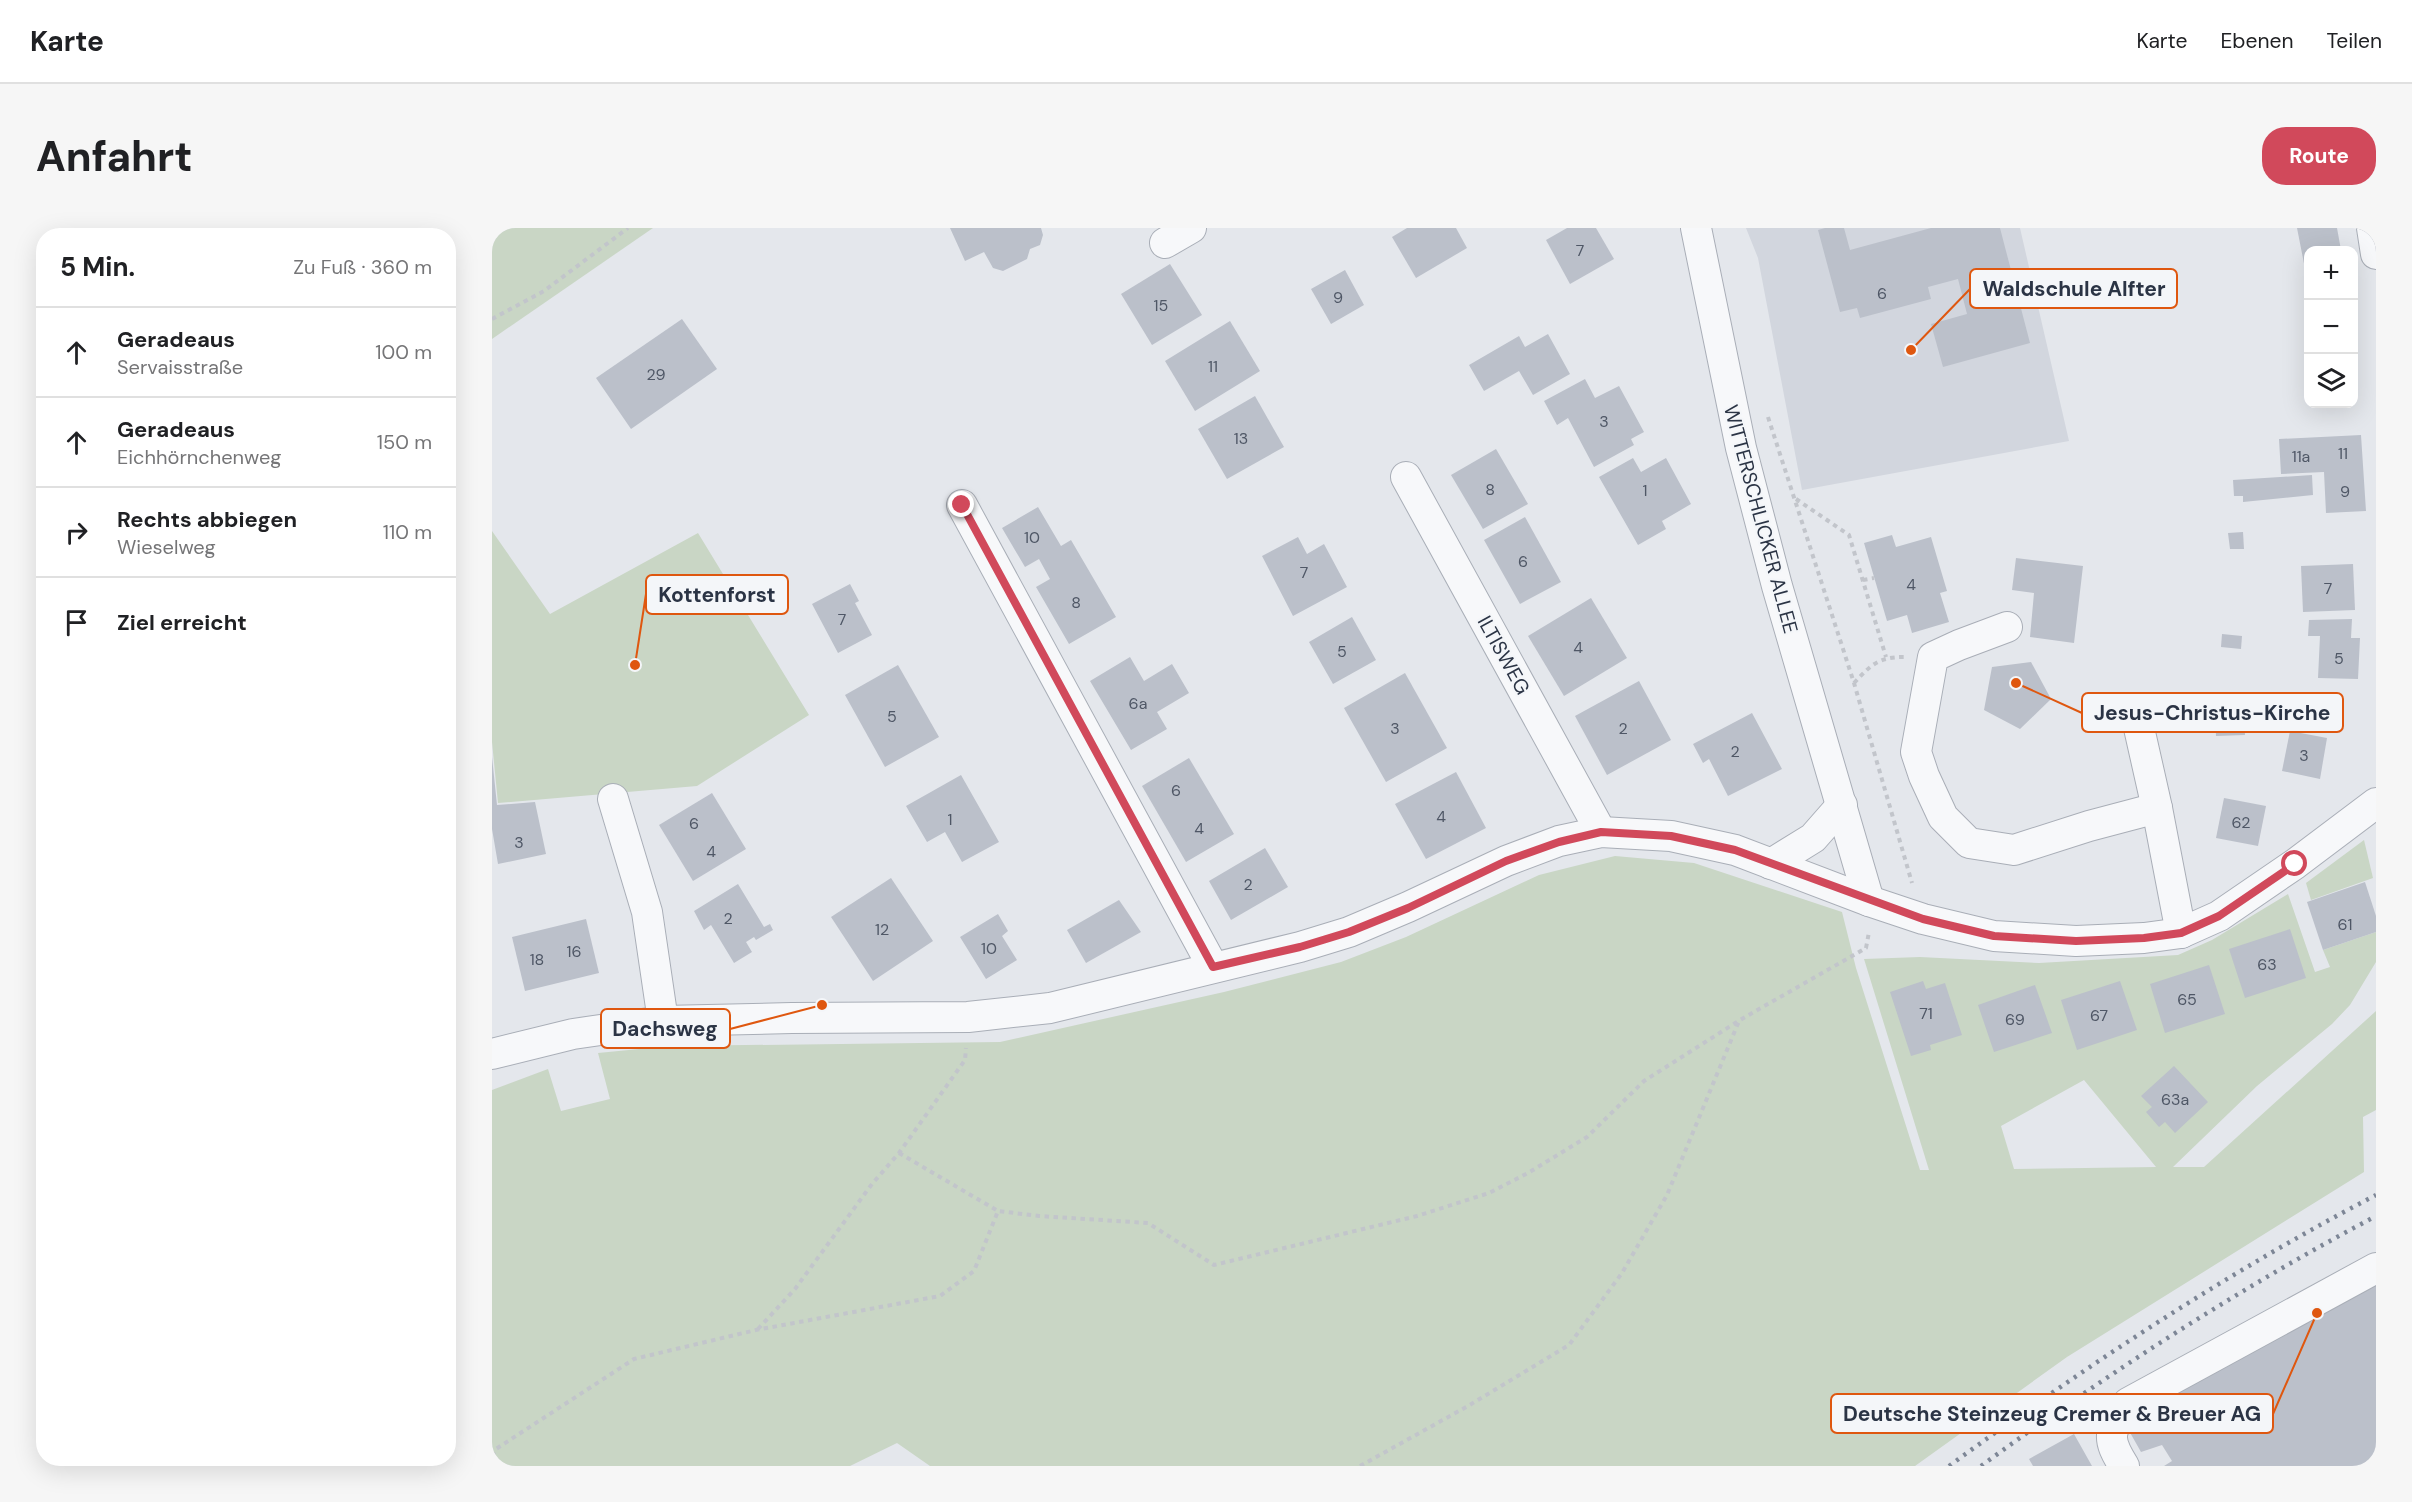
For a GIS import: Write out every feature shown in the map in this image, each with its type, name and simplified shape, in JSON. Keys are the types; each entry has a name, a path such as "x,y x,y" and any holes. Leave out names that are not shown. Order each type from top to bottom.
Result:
{"street":[{"path":"1165,243 1191,228"},
{"name":"WITTERSCHLICKER ALLEE","path":"1696,228 1741,448 1777,586 1869,901"},
{"path":"2372,228 2376,254"},
{"name":"ILTISWEG","path":"1406,477 1601,832"},
{"path":"962,505 1213,967"},
{"path":"2007,627 1933,657 1916,752 1942,817 1969,843 2014,850 2089,826 2157,808"},
{"path":"2139,728 2181,933"},
{"path":"613,799 647,912 663,1021"},
{"path":"492,1054 573,1034 663,1021 968,1017 1050,1008 1300,947 1349,932 1408,908 1506,861 1559,842 1601,832 1671,836 1735,850 1923,919 1994,936 2064,941 2144,938 2181,933 2219,916 2295,864 2376,803"},
{"path":"1771,864 1813,838 1842,805"},
{"path":"2124,1466 2112,1446 2112,1428 2128,1404 2376,1268"}],"path":[{"path":"492,319 544,291 628,228"},
{"path":"1767,413 1854,682 1923,919"},
{"path":"1796,499 1849,535 1886,657"},
{"path":"1863,580 1874,578"},
{"path":"1854,682 1871,665 1886,657 1933,657"},
{"path":"899,1153 998,1211 1148,1223 1214,1265 1417,1216 1489,1193 1538,1167 1587,1137 1644,1081 1740,1020 1866,948 1869,937 1869,901"},
{"path":"756,1330 795,1289 872,1184 899,1153 965,1060 968,1017"},
{"path":"1360,1466 1468,1407 1569,1345 1622,1273 1667,1195 1740,1020"},
{"path":"492,1456 496,1449 634,1359 756,1330 940,1296 974,1271 998,1211"}],"shaded area":[{"path":"1746,228 2020,228 2069,441 1802,490 1758,258"}],"green space":[{"path":"492,228 653,228 492,339"},
{"path":"492,531 550,614 698,533 809,715 697,786 498,803 492,742"},
{"path":"2364,840 2373,878 2311,900 2306,883"},
{"path":"1615,856 1694,863 1842,912 1856,968 1920,1170 1929,1170 1864,959 1920,957 2039,963 2178,955 2212,940 2288,894 2315,972 2330,967 2323,950 2376,932 2376,962 2350,1005 2332,1024 2257,1086 2173,1167 2204,1167 2376,1011 2376,1110 2363,1117 2364,1172 2067,1357 1915,1466 930,1466 897,1443 850,1466 492,1466 492,1090 548,1069 561,1111 610,1099 598,1053 670,1046 1000,1042 1224,992 1341,962 1406,937 1539,875","holes":["2084,1080 2156,1167 2014,1169 2001,1126"]}],"building":[{"path":"950,228 1041,228 1043,235 1040,245 1030,249 1027,259 1003,271 993,268 984,252 965,261"},
{"path":"1407,228 1456,228 1467,248 1416,278 1392,237"},
{"path":"1567,228 1596,228 1614,259 1570,284 1546,240"},
{"path":"1844,228 1850,250 1931,228 2000,228 2030,343 1943,367 1931,324 1967,314 1958,279 1928,287 1931,299 1860,318 1857,308 1840,312 1818,230"},
{"path":"2297,228 2337,228 2340,246 2304,246 2304,264"},
{"path":"1170,264 1202,315 1152,345 1121,294"},
{"path":"1345,270 1364,305 1331,324 1311,289"},
{"path":"682,319 717,369 631,429 596,378"},
{"path":"1230,321 1260,371 1195,411 1165,361"},
{"path":"1548,334 1570,374 1533,395 1519,371 1484,391 1469,365 1519,336 1525,347"},
{"path":"1585,379 1595,398 1619,386 1644,432 1631,439 1634,445 1594,467 1568,418 1557,425 1544,401"},
{"path":"1255,396 1284,447 1227,479 1198,429"},
{"path":"2361,435 2366,511 2326,513 2324,472 2281,474 2279,439"},
{"path":"1496,449 1528,504 1483,529 1451,475"},
{"path":"1633,458 1641,472 1666,458 1691,504 1662,521 1666,529 1638,545 1599,477"},
{"path":"2312,475 2313,495 2243,502 2243,496 2234,496 2233,480"},
{"path":"1038,507 1061,546 1071,540 1116,617 1069,644 1036,587 1050,579 1039,559 1025,567 1002,528"},
{"path":"1525,517 1561,582 1520,604 1484,540"},
{"path":"2243,532 2244,549 2230,549 2228,533"},
{"path":"1892,535 1896,547 1931,537 1947,591 1940,593 1949,622 1912,633 1907,615 1887,621 1864,543"},
{"path":"1298,537 1307,554 1324,544 1347,587 1293,616 1262,556"},
{"path":"2016,558 2083,566 2074,643 2030,637 2034,593 2012,590"},
{"path":"2353,564 2355,610 2303,612 2301,566"},
{"path":"850,584 859,601 855,603 872,635 838,653 812,604"},
{"path":"1591,598 1627,658 1564,696 1528,636"},
{"path":"1352,617 1376,660 1333,684 1309,642"},
{"path":"2352,619 2351,638 2360,638 2358,679 2318,678 2320,636 2308,636 2309,620"},
{"path":"2222,634 2242,636 2241,649 2221,647"},
{"path":"1130,657 1144,681 1172,664 1189,693 1157,712 1167,729 1131,750 1090,681"},
{"path":"2031,662 2051,699 2020,729 1984,710 1992,667"},
{"path":"898,665 939,737 885,767 845,695"},
{"path":"1405,673 1447,748 1386,782 1344,708"},
{"path":"1639,681 1671,740 1607,775 1575,716"},
{"path":"2244,704 2245,735 2216,736 2215,706"},
{"path":"1752,713 1782,769 1728,796 1709,759 1703,763 1693,744"},
{"path":"2290,731 2327,738 2320,779 2282,771"},
{"path":"492,757 497,805 535,802 546,854 498,864 492,829"},
{"path":"1189,758 1234,834 1186,862 1142,786"},
{"path":"1456,772 1486,828 1426,859 1395,804"},
{"path":"961,775 999,842 962,862 945,832 927,842 906,806"},
{"path":"712,793 746,849 693,881 659,825"},
{"path":"2224,798 2266,806 2258,846 2216,838"},
{"path":"1265,848 1288,887 1231,920 1209,881"},
{"path":"891,878 933,941 873,981 831,917"},
{"path":"2365,882 2376,916 2376,932 2323,950 2307,902"},
{"path":"738,884 764,927 770,924 773,930 756,940 754,937 746,942 752,952 734,963 711,925 704,930 694,911"},
{"path":"1119,900 1141,932 1086,963 1067,930"},
{"path":"998,914 1008,931 1002,936 1017,960 986,979 960,937"},
{"path":"586,919 599,973 525,991 512,937"},
{"path":"2290,929 2306,978 2245,998 2229,949"},
{"path":"2209,965 2225,1014 2165,1033 2150,984"},
{"path":"1923,981 1926,989 1945,983 1962,1035 1930,1045 1931,1050 1911,1056 1890,992"},
{"path":"2120,981 2137,1030 2077,1050 2061,1000"},
{"path":"2035,985 2052,1033 1994,1052 1978,1005"},
{"path":"2174,1066 2208,1102 2175,1133 2165,1122 2159,1127 2146,1112 2152,1107 2141,1096"},
{"path":"2376,1283 2376,1466 2164,1466 2172,1461 2162,1445 2141,1452 2128,1429 2147,1419 2143,1412"},
{"path":"2074,1434 2092,1466 2033,1466 2029,1459"}],"railway":[{"path":"1949,1466 2104,1357 2157,1323 2265,1256 2376,1195"},
{"path":"1981,1466 2076,1398 2174,1334 2274,1273 2376,1216"}],"place":[{"name":"Waldschule Alfter","path":"1911,350"},
{"name":"Kottenforst","path":"635,665"},
{"name":"Jesus-Christus-Kirche","path":"2016,683"},
{"name":"Dachsweg","path":"822,1005"},
{"name":"Deutsche Steinzeug Cremer & Breuer AG","path":"2317,1313"}],"route":[{"path":"962,505 1213,967 1300,947 1349,932 1408,908 1506,861 1559,842 1601,832 1671,836 1735,850 1923,919 1994,936 2076,941 2144,938 2181,933 2219,916 2295,864"}]}
